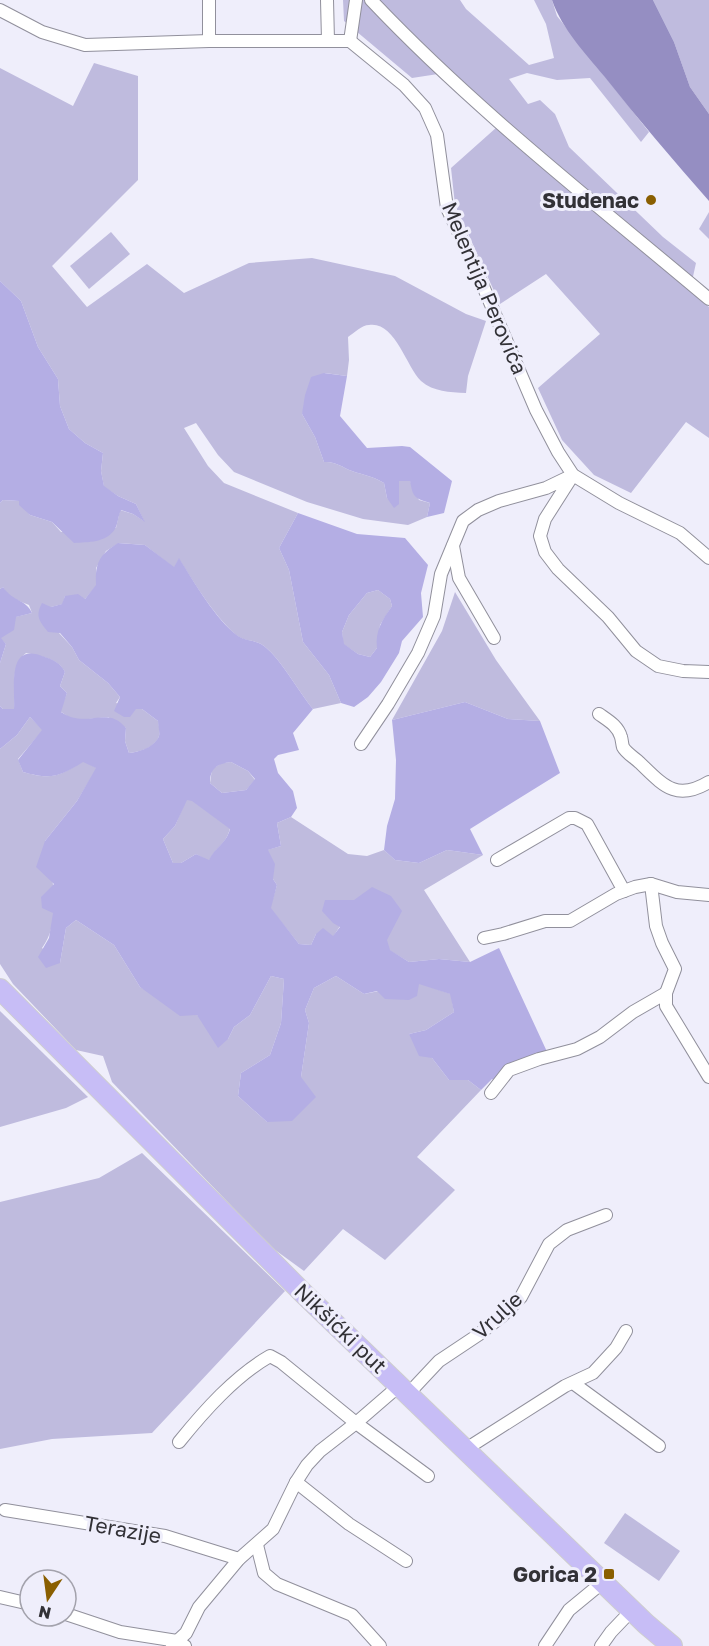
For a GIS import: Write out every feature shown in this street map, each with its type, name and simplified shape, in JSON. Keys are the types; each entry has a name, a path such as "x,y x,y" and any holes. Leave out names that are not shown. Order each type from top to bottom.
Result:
{"main road":[{"name":"Nikšićki put","path":"0,989 304,1294 672,1646"}],"street":[{"path":"209,0 209,41"},
{"path":"327,0 328,40"},
{"path":"0,10 42,32 85,45 209,41 350,41 356,0"},
{"path":"371,0 411,43 461,90 709,299"},
{"name":"Melentija Perovića","path":"350,41 404,85 425,108 437,135 447,208 536,410 573,475 619,503 680,532 709,558"},
{"path":"361,744 418,653 434,616 441,574 463,521 478,510 499,501 546,488 573,475"},
{"path":"573,475 545,519 540,536 545,552 558,569 608,617 636,651 658,666 683,671 709,672"},
{"path":"453,546 459,578 494,638"},
{"path":"599,714 615,724 621,736 623,748 669,789 686,790 709,782"},
{"path":"497,860 569,818 575,818 587,824 624,891"},
{"path":"651,884 656,926 675,969 666,993 666,1006 709,1077"},
{"path":"483,938 545,921 570,921 624,891 651,884 677,892 709,895"},
{"path":"491,1093 509,1070 538,1059 577,1049 600,1037 633,1012 666,993"},
{"name":"Vrulje","path":"405,1389 439,1361 502,1316 521,1297 549,1244 567,1230 606,1215"},
{"path":"465,1449 593,1373 616,1348 626,1331"},
{"path":"179,1442 215,1401 256,1364 270,1356 281,1362 356,1423 428,1476"},
{"path":"573,1383 659,1446"},
{"path":"78,1618 120,1632 178,1644 199,1607 239,1558 273,1529 296,1482 320,1451 405,1389"},
{"path":"296,1482 349,1524 406,1561"},
{"name":"Terazije","path":"5,1510 165,1536 239,1558"},
{"path":"257,1545 264,1573 278,1584 352,1615 380,1646"},
{"path":"545,1646 569,1610 603,1582"},
{"path":"0,1597 18,1601"},
{"path":"601,1646 632,1610"}],"shaded area":[{"path":"343,0 460,0 466,9 529,65 554,58 546,24 534,0 552,0 557,16 649,132 641,142 590,78 557,80 527,73 509,79 528,104 540,100 555,114 569,147 663,237 696,263 690,290 709,307 709,438 686,422 631,493 594,475 562,440 538,388 600,334 546,274 500,304 455,205 451,168 497,127 438,74 412,78 344,21"},
{"path":"552,0 653,0 674,42 690,87 709,114 709,201 582,49 568,31"},
{"path":"653,0 709,0 709,114 690,87 674,42"},
{"path":"94,63 138,76 138,180 52,266 87,307 147,264 184,293 249,263 312,258 395,276 466,314 486,321 468,376 466,393 442,391 426,385 386,330 378,326 366,325 348,337 347,376 325,373 302,414 315,437 324,462 335,463 384,483 387,498 399,504 399,481 410,481 419,500 430,503 427,517 408,525 363,519 307,502 234,472 218,455 196,423 184,428 208,466 224,483 298,513 279,548 289,570 303,642 329,675 341,703 313,709 268,649 261,644 239,637 223,622 206,601 179,559 174,568 145,545 119,543 106,551 96,568 97,585 85,599 65,596 63,604 51,607 59,633 72,647 79,660 108,683 120,697 116,703 142,709 158,721 159,734 154,744 129,753 125,741 126,728 108,717 79,720 70,718 60,711 67,693 60,686 65,672 62,667 48,658 26,653 21,658 15,671 14,709 3,709 0,706 0,663 6,644 0,638 15,617 32,613 29,605 9,597 3,587 0,589 0,503 3,500 19,501 30,515 52,522 61,532 116,528 120,510 144,521 136,504 104,487 101,471 103,453 85,443 69,429 60,406 58,379 38,347 21,301 0,281 0,68 73,106"},
{"path":"709,212 709,239 699,229"},
{"path":"111,232 130,254 89,289 70,266"},
{"path":"0,281 21,301 38,347 58,379 60,406 69,429 85,443 103,453 101,471 104,486 118,496 136,504 145,522 121,510 115,529 107,537 96,541 74,543 52,522 30,515 19,505 19,501 3,500 0,503"},
{"path":"324,373 347,376 340,416 367,448 410,447 452,481 444,513 427,517 430,503 415,496 410,481 399,481 399,504 394,508 387,498 384,483 335,463 324,462 315,437 302,414 311,377"},
{"path":"298,513 357,534 405,538 428,565 421,593 423,617 402,641 399,653 381,682 368,697 354,707 341,703 329,675 303,642 289,570 279,548","holes":["378,590 390,599 392,606 380,626 377,648 370,657 358,654 344,644 342,632 349,615 367,593"]},
{"path":"118,543 145,545 174,567 179,558 222,620 238,636 261,644 268,649 313,709 293,733 299,750 278,755 274,759 278,773 293,791 297,808 291,817 277,823 281,846 268,850 275,864 273,879 277,885 271,908 299,944 311,945 316,934 323,928 333,936 340,927 322,911 325,900 354,900 372,887 391,896 402,911 387,940 390,950 409,962 439,959 470,962 499,948 549,1056 509,1070 498,1084 492,1079 481,1090 468,1080 449,1080 432,1058 419,1056 409,1034 426,1030 454,1012 450,994 419,984 417,996 409,1000 385,999 377,991 364,994 336,976 314,988 305,1010 309,1023 301,1077 316,1097 292,1121 267,1122 238,1096 241,1073 270,1055 281,1023 284,979 271,976 250,1015 234,1027 228,1039 218,1048 197,1015 180,1016 140,987 114,945 76,920 66,928 60,963 46,968 38,957 49,938 53,913 42,908 41,897 54,884 36,867 45,841 77,801 96,768 83,762 54,776 23,772 18,760 42,730 30,717 17,735 0,749 0,706 3,709 14,709 14,679 18,661 23,656 31,654 42,656 56,662 65,672 60,686 67,693 61,712 79,719 104,717 119,721 126,728 125,741 129,753 146,748 157,740 158,721 142,709 136,709 130,717 124,717 114,711 120,697 108,683 79,660 60,633 48,632 39,618 42,603 51,607 62,604 65,596 78,594 85,599 96,585 96,571 102,556","holes":["231,762 248,771 255,779 246,790 222,793 210,783 211,774 218,766","187,800 192,801 230,829 209,860 196,854 181,863 173,863 163,839 175,826"]},
{"path":"3,587 26,605 32,613 16,617 14,630 1,638 6,644 0,663 0,589"},
{"path":"378,590 390,599 392,606 380,625 377,648 370,657 358,654 343,644 342,632 349,615 367,593"},
{"path":"455,592 496,660 540,721 508,719 465,702 392,720 442,631"},
{"path":"465,702 508,719 540,721 560,773 470,829 483,855 447,850 419,863 395,860 384,850 387,826 395,799 396,760 392,720"},
{"path":"30,717 43,730 18,759 23,772 54,776 83,761 97,768 77,801 45,841 53,882 54,910 48,937 42,948 60,963 66,928 76,920 114,945 140,987 197,1015 228,1039 234,1027 250,1015 271,976 284,979 281,1023 270,1055 241,1073 238,1096 267,1122 301,1077 309,1023 305,1010 314,988 336,976 364,994 419,983 451,994 454,1012 426,1030 409,1034 449,1080 468,1080 481,1090 417,1157 455,1190 385,1260 343,1229 304,1271 271,1247 112,1082 103,1056 76,1050 13,984 0,964 0,749 17,735"},
{"path":"231,762 248,771 255,780 246,790 222,793 210,783 212,769 222,763"},
{"path":"186,800 192,800 230,828 226,838 209,861 196,854 181,863 173,863 163,839 175,826"},
{"path":"291,817 348,854 367,856 384,850 395,860 419,863 447,850 483,855 424,890 470,962 439,959 409,962 389,950 386,940 340,926 333,937 316,934 311,945 299,944 270,908 277,885 273,879 267,850 281,846 277,823"},
{"path":"0,1011 88,1097 66,1108 0,1127"},
{"path":"142,1153 285,1291 152,1433 52,1439 0,1449 0,1202 99,1178"},
{"path":"625,1513 680,1551 659,1581 604,1543"}],"place":[{"name":"Studenac","path":"651,200"},
{"name":"Gorica 2","path":"609,1574"}]}
